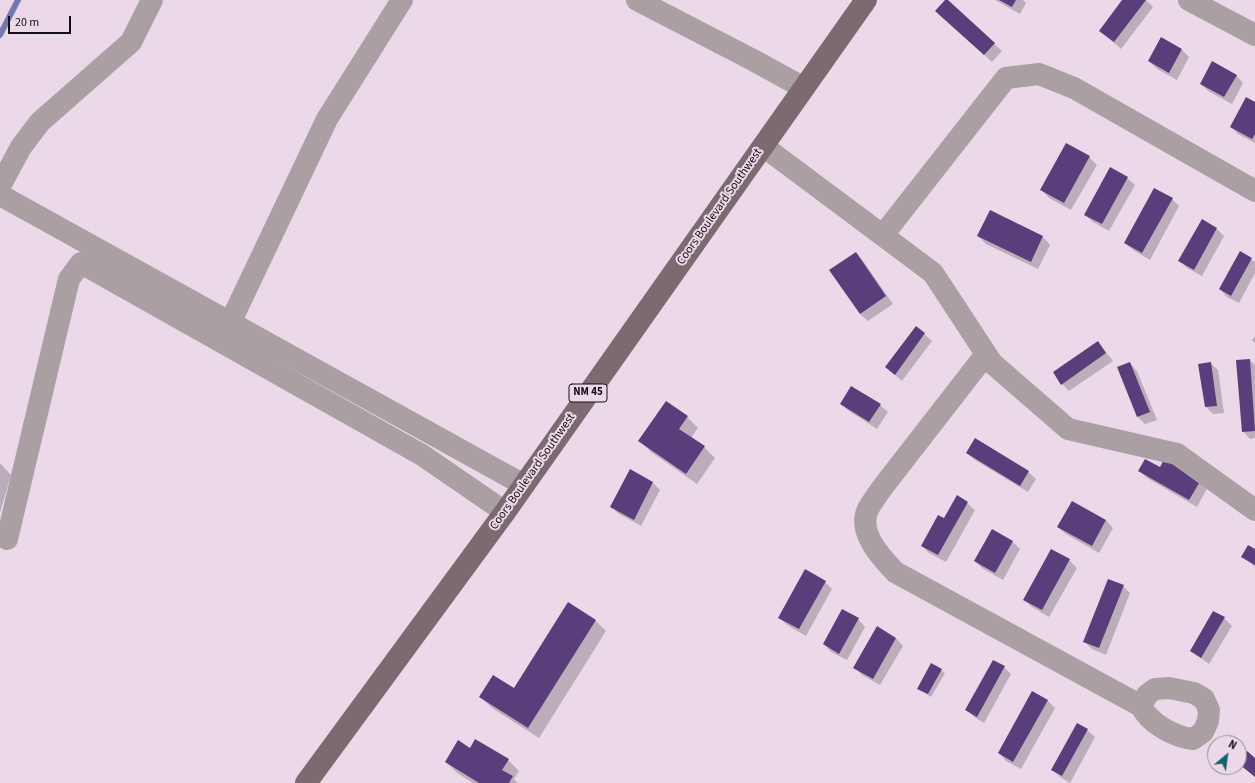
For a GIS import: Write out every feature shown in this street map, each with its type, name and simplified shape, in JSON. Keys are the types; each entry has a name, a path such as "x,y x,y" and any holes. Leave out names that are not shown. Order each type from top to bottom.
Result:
{"main road":[{"name":"Coors Boulevard Southwest","path":"306,783 505,512 866,0"}],"street":[{"path":"0,186 21,147 40,122 131,42 152,0"},
{"path":"230,323 327,119 402,0"},
{"path":"636,0 746,56 804,88"},
{"path":"1189,0 1255,35"},
{"path":"883,235 1006,78 1039,74 1074,88 1255,190"},
{"path":"763,146 933,272 992,363 1068,429 1177,454 1255,510"},
{"path":"0,195 524,485"},
{"path":"8,539 69,279 81,263 422,454 505,512"},
{"path":"986,354 882,488 867,510 865,525 871,541 878,555 896,572 1141,706"}],"building":[{"path":"945,0 948,0 995,43 984,55 935,11"},
{"path":"999,0 1016,0 1012,7"},
{"path":"1122,0 1146,0 1114,42 1099,31"},
{"path":"1161,37 1182,49 1169,73 1148,61"},
{"path":"1212,61 1237,75 1224,97 1200,84"},
{"path":"1246,97 1255,102 1255,134 1252,139 1230,127"},
{"path":"1066,143 1090,156 1064,203 1040,190"},
{"path":"1110,167 1128,177 1102,224 1084,215"},
{"path":"1154,188 1173,198 1142,253 1124,243"},
{"path":"990,210 1043,236 1031,262 977,236"},
{"path":"1202,219 1217,228 1194,270 1178,261"},
{"path":"1240,251 1252,258 1231,296 1219,289"},
{"path":"856,252 886,296 860,314 829,270"},
{"path":"916,326 925,333 895,375 885,367"},
{"path":"1098,341 1106,353 1061,385 1053,372"},
{"path":"1250,359 1255,431 1242,432 1236,360"},
{"path":"1130,362 1150,412 1137,417 1117,367"},
{"path":"1211,362 1217,406 1205,407 1198,364"},
{"path":"851,386 881,404 869,422 840,404"},
{"path":"666,401 688,416 679,429 705,446 686,474 638,441"},
{"path":"975,438 1029,471 1020,486 966,453"},
{"path":"1167,454 1204,475 1189,500 1138,471 1145,459 1160,467"},
{"path":"630,469 653,482 634,520 610,507"},
{"path":"957,495 968,502 938,555 921,546 938,515 944,518"},
{"path":"1072,501 1106,520 1092,546 1057,527"},
{"path":"992,529 1013,541 995,573 974,561"},
{"path":"1248,545 1255,549 1255,565 1241,557"},
{"path":"1051,549 1070,559 1042,610 1023,600"},
{"path":"805,569 826,581 799,629 778,618"},
{"path":"1108,579 1124,585 1099,648 1083,642"},
{"path":"568,602 596,620 528,728 479,697 493,675 514,688"},
{"path":"842,609 859,618 839,654 823,644"},
{"path":"1213,611 1225,617 1201,658 1190,651"},
{"path":"877,626 896,638 873,679 853,668"},
{"path":"993,660 1005,666 977,717 965,710"},
{"path":"931,663 942,669 928,694 917,689"},
{"path":"1032,691 1048,700 1013,762 998,753"},
{"path":"1077,723 1088,729 1062,776 1051,770"},
{"path":"475,739 509,759 502,770 513,776 509,783 479,783 445,762 458,740 470,748"},
{"path":"1247,751 1255,758 1255,777 1247,770"}],"waterway":[{"path":"0,35 18,0"}]}
